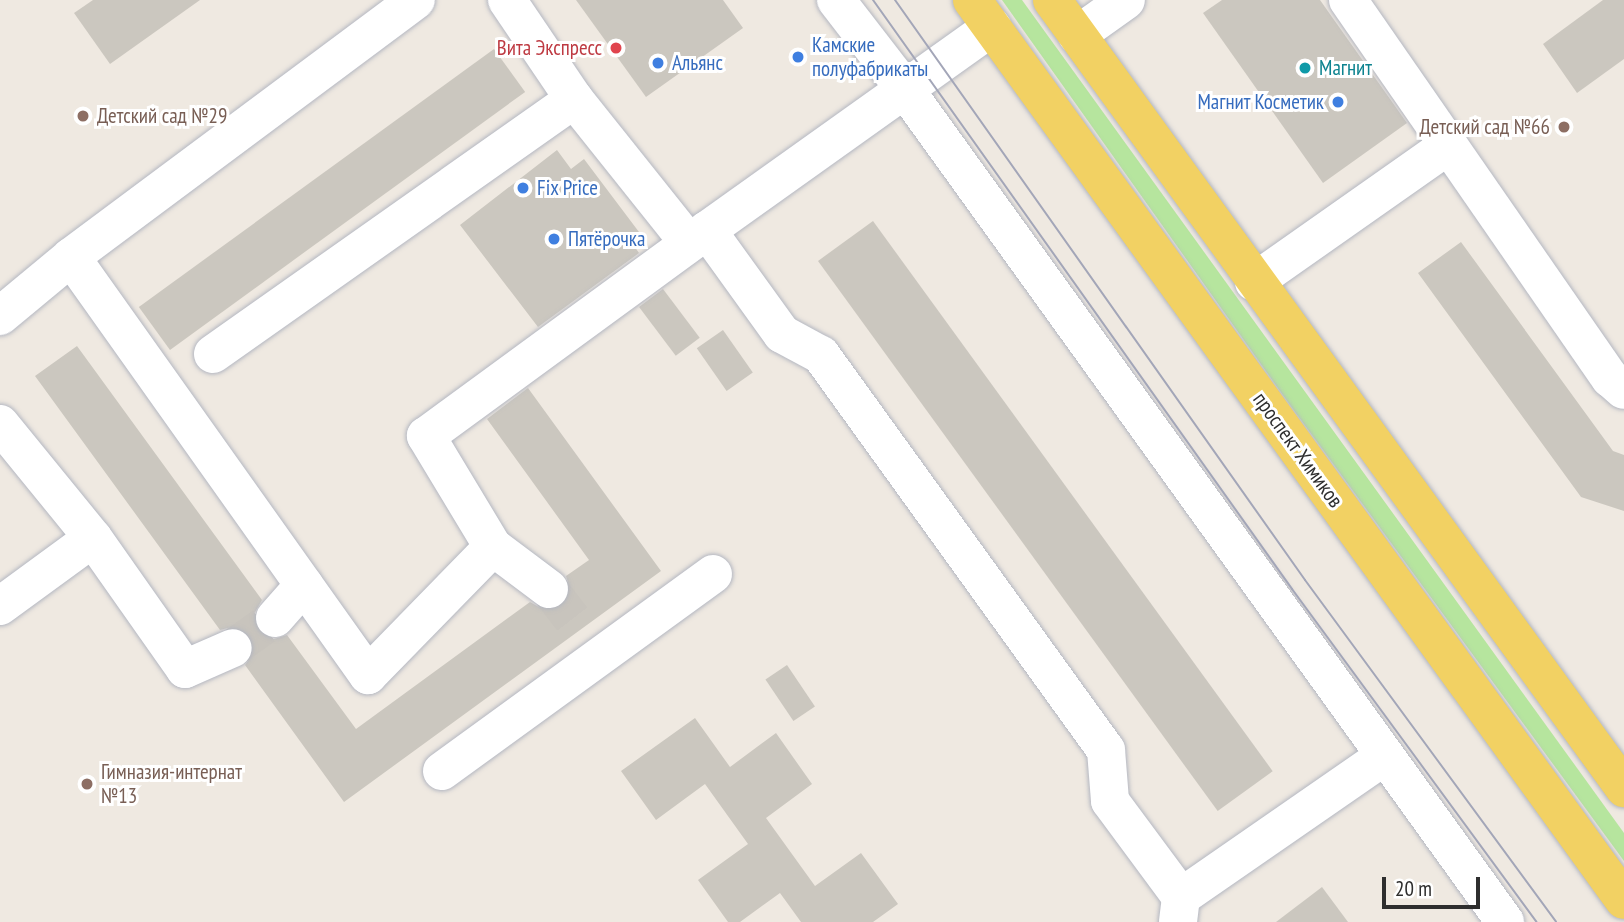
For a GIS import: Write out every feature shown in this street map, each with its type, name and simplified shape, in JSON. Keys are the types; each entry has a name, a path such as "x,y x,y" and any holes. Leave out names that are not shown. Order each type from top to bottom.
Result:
{"main road":[{"path":"1052,0 1254,282 1624,788"},
{"name":"проспект Химиков","path":"982,14 1624,900"}],"lane":[{"path":"0,316 71,257 416,0"},
{"path":"507,0 574,99 782,334 821,355 1106,750 1110,801 1180,910 1385,756"},
{"path":"836,0 904,88 1504,922"},
{"path":"1077,35 1126,0"},
{"path":"1348,0 1610,377 1624,390"},
{"path":"549,589 493,547 426,436 904,88 982,14"},
{"path":"213,354 574,99"},
{"path":"1254,282 1448,145"},
{"path":"71,257 368,675 493,547"},
{"path":"0,424 93,538 185,669 233,648"},
{"path":"0,606 93,538"},
{"path":"442,771 593,641 713,574"},
{"path":"275,618 304,584"}],"green space":[{"path":"1002,0 1022,0 1624,833 1624,861 1290,405"}],"building":[{"path":"93,0 200,0 110,64 74,13"},
{"name":"Альянс","path":"576,0 723,0 743,28 646,97"},
{"name":"Магнит","path":"1222,0 1320,0 1407,123 1323,183 1203,13"},
{"path":"1603,0 1624,0 1624,59 1577,93 1543,44"},
{"path":"494,49 525,92 170,350 139,307"},
{"name":"Пятёрочка","path":"557,150 571,169 584,159 642,236 632,243 639,253 538,327 460,225"},
{"path":"873,221 1273,771 1218,811 818,261"},
{"path":"1461,242 1613,451 1624,455 1624,511 1581,497 1418,273"},
{"path":"663,289 700,338 676,356 639,307"},
{"path":"723,330 753,373 727,391 697,348"},
{"path":"77,346 262,600 254,614 255,626 260,634 271,640 287,635 356,729 530,602 546,611 558,609 567,602 571,592 566,576 589,560 487,419 528,388 661,571 344,802 245,665 255,651 253,639 246,631 236,626 220,630 35,376"},
{"path":"787,665 815,706 793,721 765,680"},
{"path":"695,718 730,767 776,733 812,784 766,818 815,886 861,853 898,904 873,922 801,922 780,893 740,922 728,922 698,880 748,844 705,784 656,820 621,771"},
{"path":"1322,887 1348,922 1276,922"}],"tunnel":[{"path":"549,589 580,629"},
{"path":"233,648 275,618"}],"tram line":[{"path":"873,0 1292,589 1537,922"},
{"path":"895,0 1305,580 1556,922"}],"place":[{"name":"Вита Экспресс","path":"616,48"},
{"name":"Камские полуфабрикаты","path":"798,57"},
{"name":"Альянс","path":"658,63"},
{"name":"Магнит","path":"1305,68"},
{"name":"Магнит Косметик","path":"1338,102"},
{"name":"Детский сад №29","path":"83,116"},
{"name":"Детский сад №66","path":"1564,127"},
{"name":"Fix Price","path":"523,188"},
{"name":"Пятёрочка","path":"554,239"},
{"name":"Гимназия-интернат №13","path":"87,784"}]}
